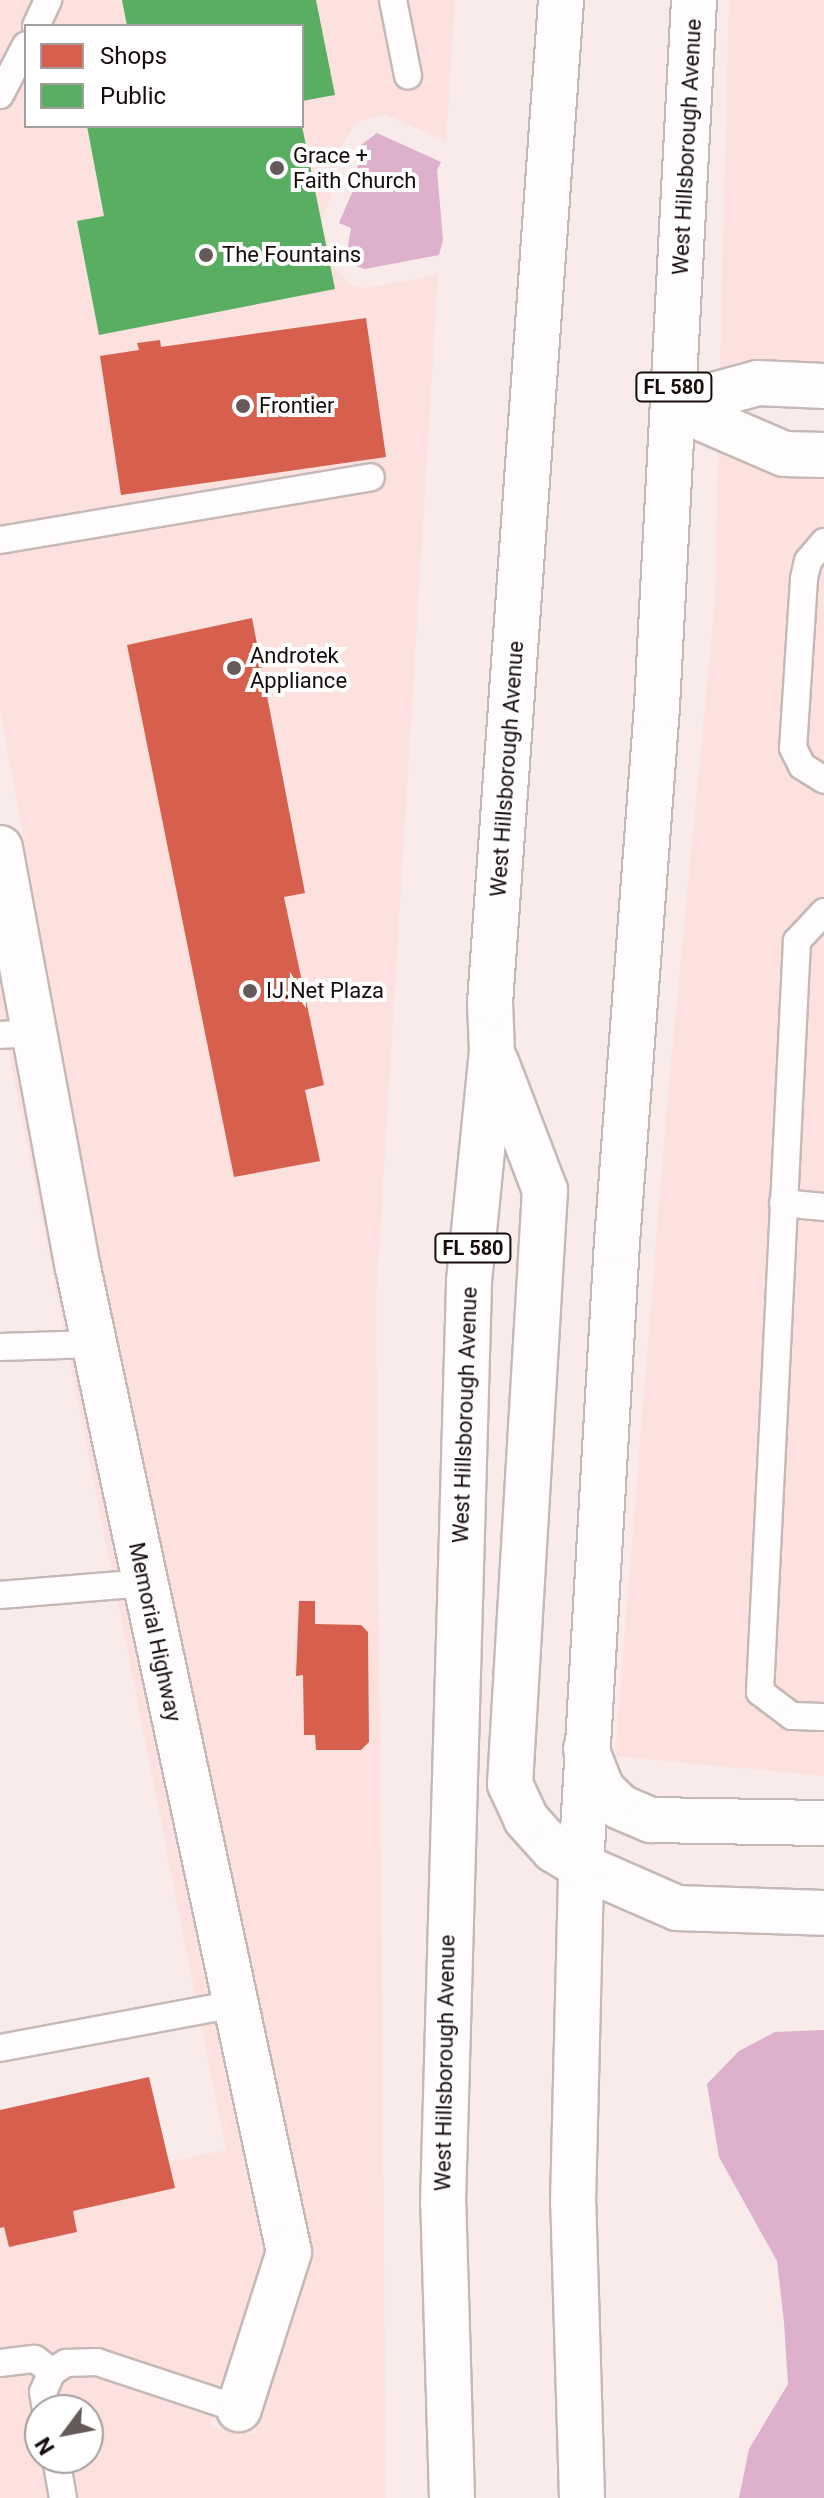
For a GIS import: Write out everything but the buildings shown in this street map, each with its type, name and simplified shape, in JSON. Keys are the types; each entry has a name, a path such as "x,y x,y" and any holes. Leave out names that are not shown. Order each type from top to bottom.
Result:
{"main road":[{"name":"West Hillsborough Avenue","path":"452,2498 443,2203 450,1837 469,1281 492,1052 490,1003 561,0"},
{"name":"West Hillsborough Avenue","path":"582,2498 573,2203 586,1749 673,406 694,0"},
{"path":"673,406 758,383 824,386"},
{"path":"673,406 784,454 824,455"},
{"name":"Memorial Highway","path":"2,876 17,1034 94,1344 289,2252 239,2409"},
{"path":"492,1052 545,1190 510,1784 526,1819 554,1850 581,1866 677,1908 824,1913"},
{"path":"586,1749 602,1789 620,1807 651,1820 824,1823"}],"lane":[{"path":"37,24 48,0"},
{"path":"393,0 408,76"},
{"path":"0,95 24,49"},
{"path":"0,540 371,477"},
{"path":"824,542 808,561 804,579 812,661 793,748 802,766 824,780"},
{"path":"824,912 797,941 760,1692 792,1716 824,1717"},
{"path":"783,1203 824,1207"},
{"path":"0,1347 94,1344"},
{"path":"0,1595 145,1583"},
{"path":"0,2048 236,2004"},
{"path":"0,2363 35,2359 52,2372"},
{"path":"43,2394 52,2372 66,2363 97,2362 239,2409"},
{"path":"59,2474 63,2498"}],"shaded area":[{"path":"0,0 455,0 446,141 384,114 355,123 338,152 335,186 319,226 328,240 329,261 348,284 366,288 438,275 376,1300 386,2498 0,2498 0,2196 226,2150 0,1007 0,981 54,1275 264,2254 210,2426 254,2435 312,2246 101,1262 0,709"},
{"path":"729,0 824,0 824,363 761,360 720,370"},
{"path":"377,133 441,162 437,170 443,240 439,255 365,269 356,266 347,251 351,228 339,223 354,188 361,145"},
{"path":"718,451 781,476 824,478 824,1776 615,1756 667,1106 715,602"},
{"path":"824,2030 824,2498 739,2498 749,2449 788,2384 784,2322 777,2261 719,2157 707,2084 739,2051 775,2032"}],"place":[{"name":"Grace + Faith Church","path":"277,168"},
{"name":"The Fountains","path":"206,255"},
{"name":"Frontier","path":"243,406"},
{"name":"Androtek Appliance","path":"234,668"},
{"name":"IJ.Net Plaza","path":"250,991"}]}
